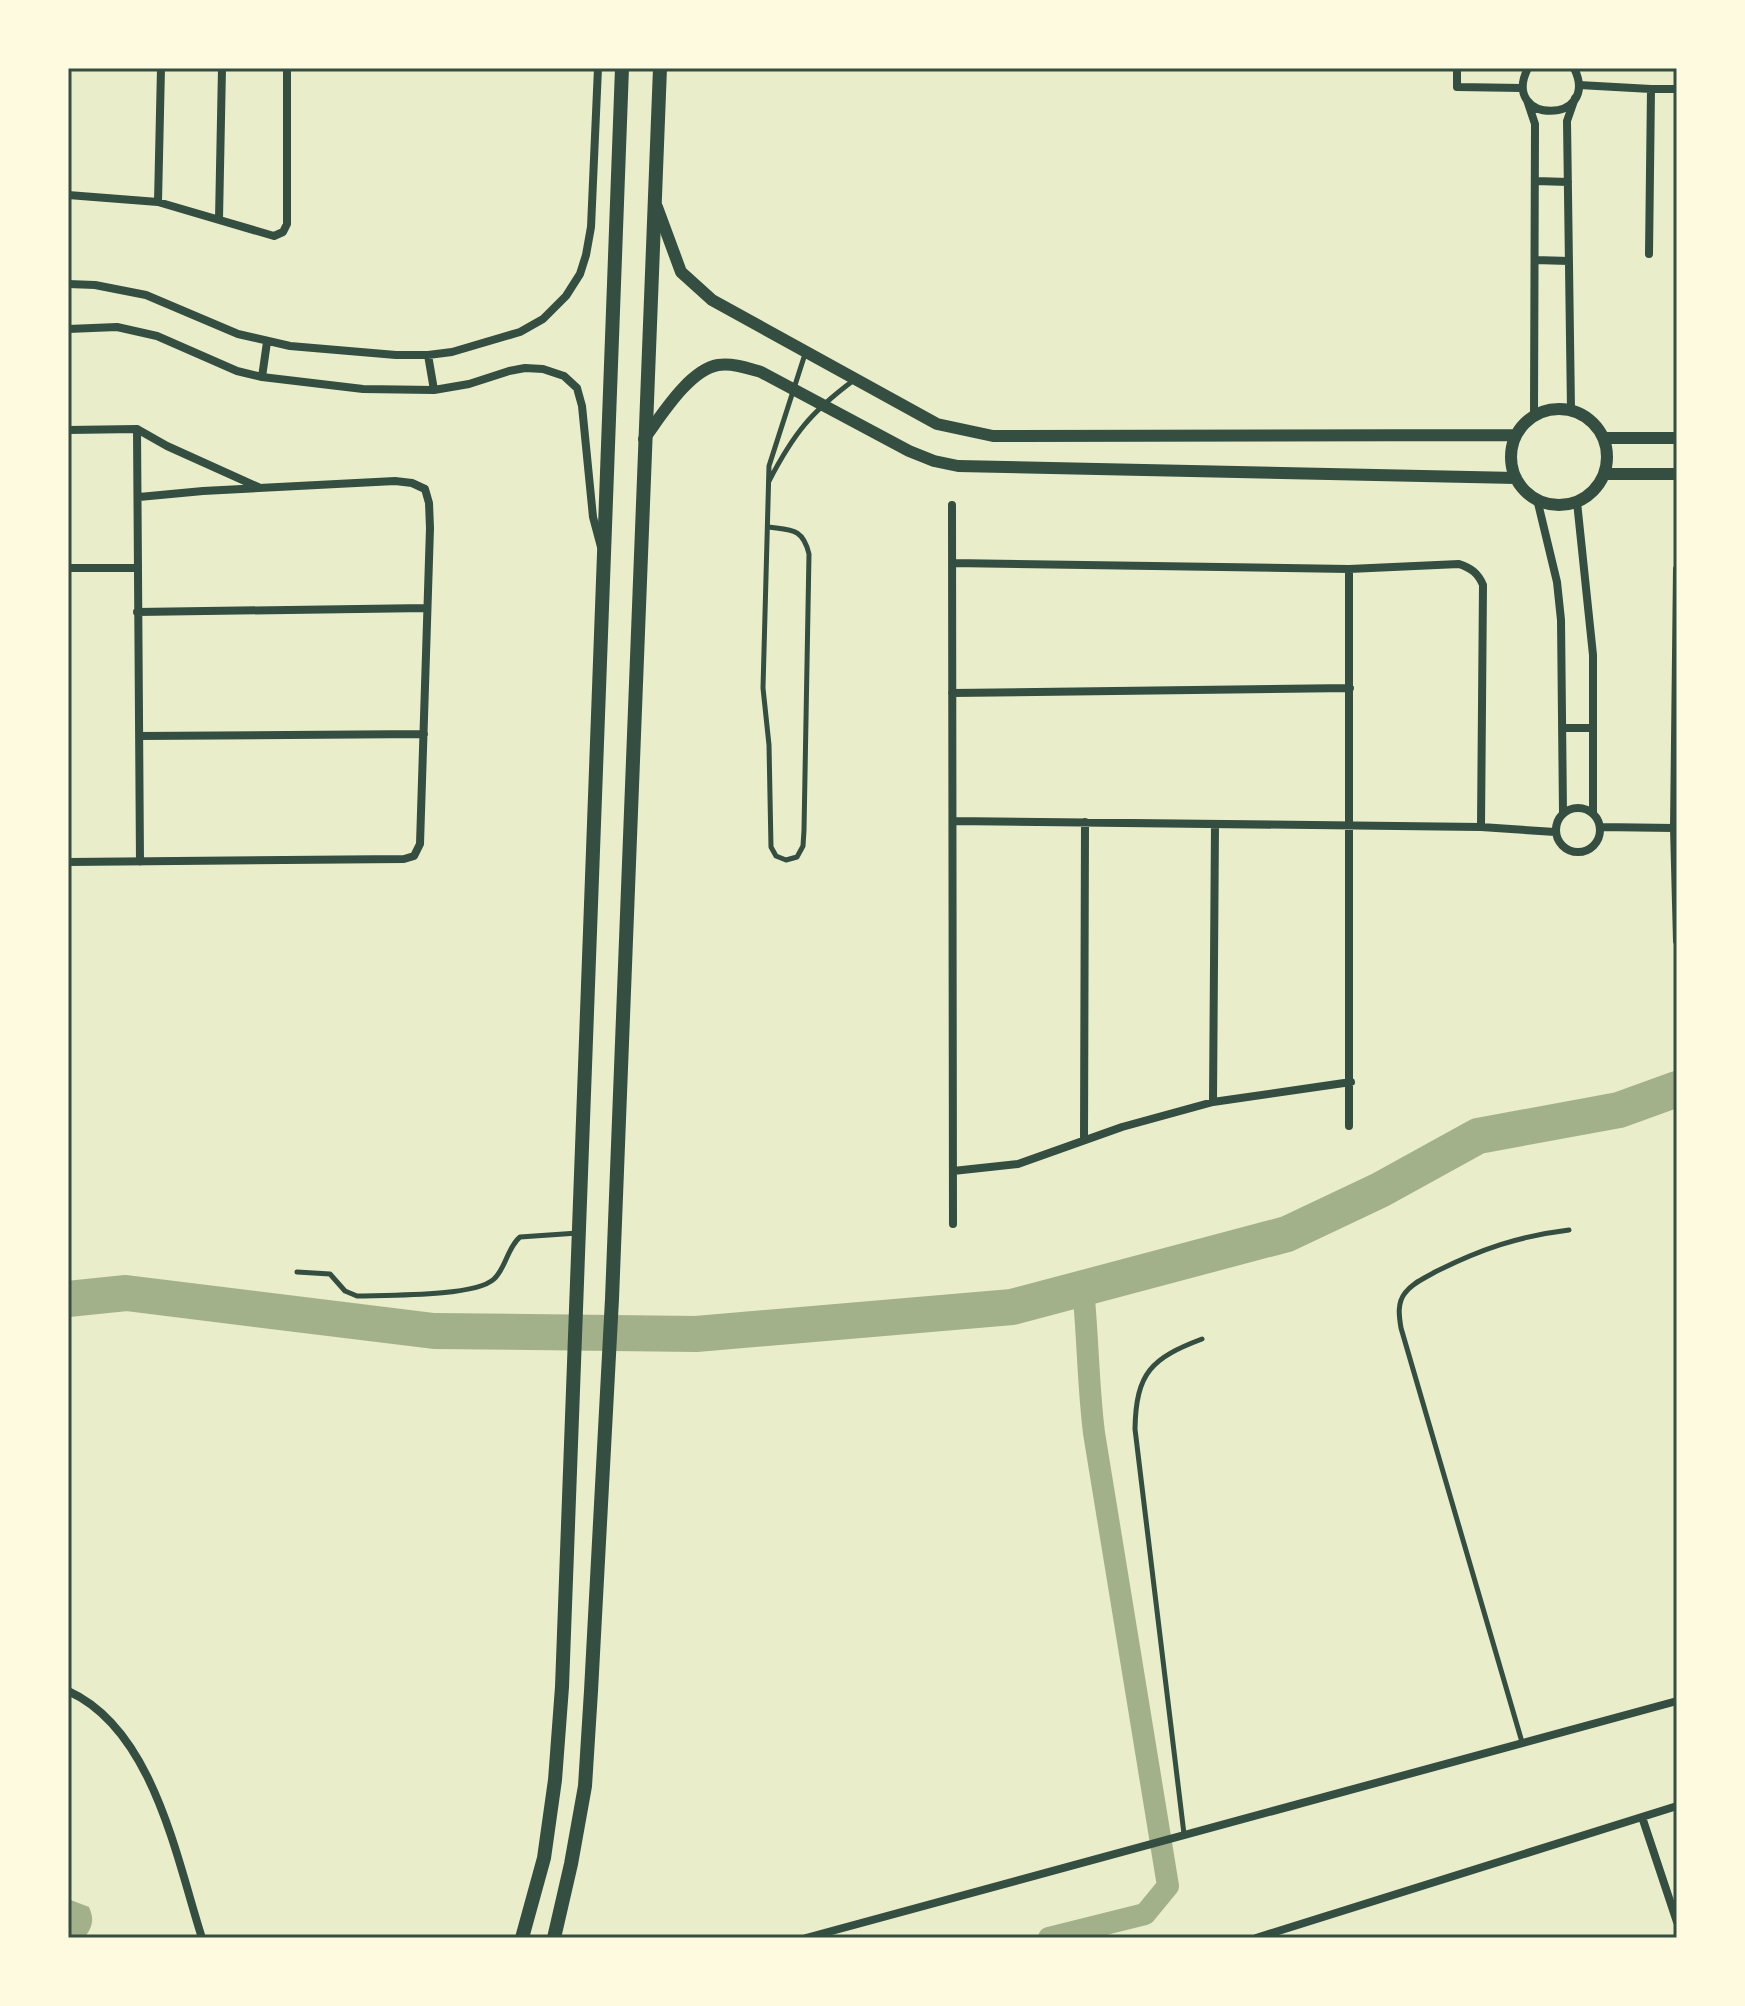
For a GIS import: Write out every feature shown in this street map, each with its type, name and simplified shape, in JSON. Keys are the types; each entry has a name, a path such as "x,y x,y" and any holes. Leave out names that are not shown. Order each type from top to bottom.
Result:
{"main road":[{"path":"522,1938 544,1858 555,1780 562,1687 622,68"},
{"path":"554,1938 585,1786 612,1299 660,68"}],"street":[{"path":"158,202 161,68"},
{"path":"219,219 222,68"},
{"path":"68,195 158,202 274,236 283,232 287,224 287,68"},
{"path":"68,284 95,285 146,295 238,334 267,342 396,355 428,355 452,352 520,332 543,319 566,296 580,274 586,255 591,227 598,68"},
{"path":"1457,68 1457,87 1522,88"},
{"path":"1528,68 1522,88 1535,124 1534,415"},
{"path":"1571,410 1567,121 1579,85 1574,68"},
{"path":"1579,85 1677,89"},
{"path":"1649,254 1651,89"},
{"path":"1527,100 1534,107 1552,112 1569,105 1575,98"},
{"path":"1536,181 1568,182"},
{"path":"654,198 681,272 694,286 712,300 937,424 993,436 1516,435"},
{"path":"1535,260 1569,261"},
{"path":"68,329 117,327 157,336 222,365 262,377 363,389 434,390 525,368 543,369 564,376 577,388 582,406 593,517 604,559"},
{"path":"262,377 267,342"},
{"path":"428,355 434,390"},
{"path":"644,439 687,384 703,370 717,365 738,365 761,372 909,451 958,466 1516,478"},
{"path":"1558,408 1571,410 1584,415 1596,425 1603,438 1607,462 1604,474 1588,495 1577,502 1563,505 1528,494 1516,478 1511,463 1512,449 1516,435 1534,415 1558,408"},
{"path":"68,430 137,429 260,488"},
{"path":"137,429 140,862"},
{"path":"1603,438 1677,438"},
{"path":"1604,474 1677,474"},
{"path":"68,862 404,859 414,856 420,844 430,528 425,489 412,483 395,481 139,497"},
{"path":"1537,499 1557,582 1561,620 1563,813"},
{"path":"1577,502 1593,655 1593,813 1600,827 1597,842 1584,852 1569,851 1557,840 1555,832 1563,813 1578,807 1593,813"},
{"path":"952,505 953,1224"},
{"path":"952,563 1349,569 1459,564 1468,567 1483,585 1481,827"},
{"path":"68,568 137,568"},
{"path":"1349,569 1349,1126"},
{"path":"1677,569 1674,828 1677,941"},
{"path":"137,612 427,608"},
{"path":"952,693 1350,688"},
{"path":"1562,728 1593,728"},
{"path":"139,736 424,734"},
{"path":"953,821 1481,827 1555,832"},
{"path":"1084,1140 1085,822"},
{"path":"1213,1102 1215,824"},
{"path":"1600,827 1674,828"},
{"path":"953,1171 1018,1164 1159,1115 1213,1102 1351,1082"},
{"path":"68,1691 110,1720 126,1737 156,1795 202,1938"},
{"path":"806,1938 1677,1701"},
{"path":"1256,1938 1677,1806"},
{"path":"1642,1817 1677,1922"}],"lane":[{"path":"769,527 800,534 806,541 809,554 803,846 797,857 786,860 776,856 769,832 770,772 763,688 769,466 806,353"},
{"path":"769,482 789,443 821,404 854,380"},
{"path":"1523,1743 1401,1328 1400,1302 1405,1291 1419,1281 1462,1259 1528,1235 1569,1230"},
{"path":"297,1272 330,1274 345,1291 357,1296 471,1290 491,1282 499,1274 514,1242 520,1237 579,1233"},
{"path":"1184,1835 1136,1445 1135,1412 1146,1376 1155,1363 1168,1352 1202,1339"}],"shaded area":[{"path":"68,1899 89,1907 92,1924 84,1938 68,1938"}],"waterway":[{"path":"68,1299 126,1293 434,1331 696,1334 1012,1307 1287,1234 1380,1190 1478,1136 1619,1110 1677,1089"},
{"path":"1049,1938 1145,1914 1168,1886 1094,1433 1083,1288"}]}
